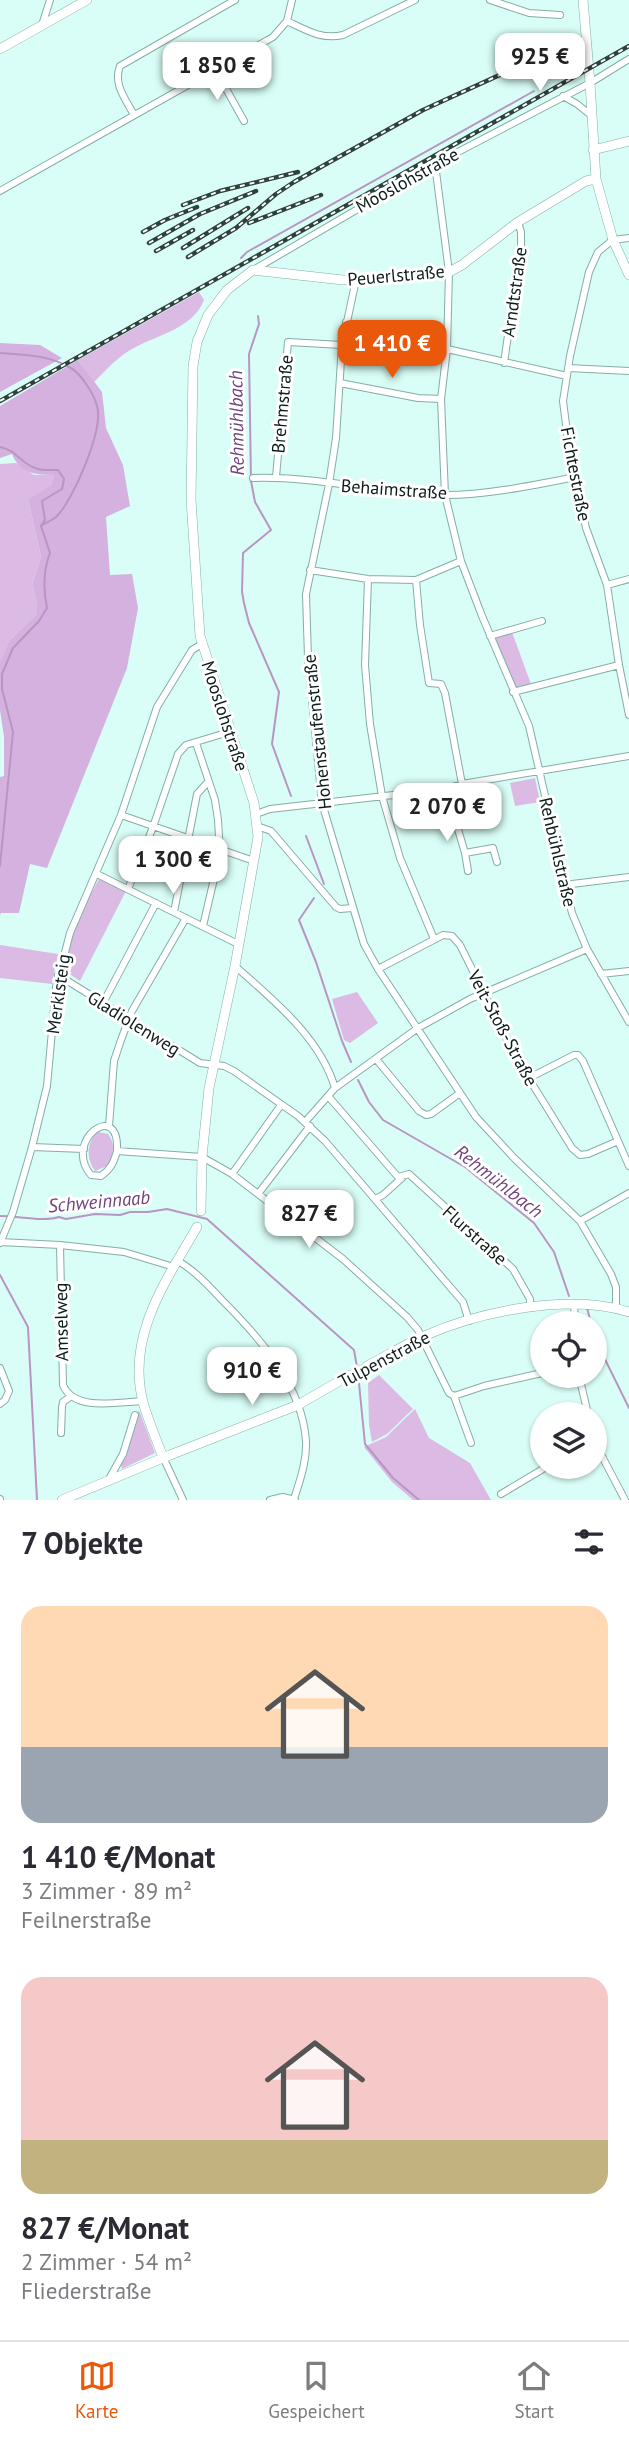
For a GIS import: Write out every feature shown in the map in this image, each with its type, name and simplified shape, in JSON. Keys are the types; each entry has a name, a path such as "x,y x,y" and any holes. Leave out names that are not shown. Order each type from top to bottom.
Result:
{"street":[{"path":"42,25 50,0"},
{"path":"0,49 87,0"},
{"path":"134,115 117,83 116,76 120,66 235,0"},
{"path":"0,191 274,37 287,21 292,0"},
{"path":"287,21 315,34 333,38 415,0"},
{"path":"490,0 529,13 560,15"},
{"path":"583,0 596,179 613,240 629,275"},
{"name":"Mooslohstraße","path":"163,1457 143,1401 139,1362 143,1333 161,1288 197,1227 201,1211 202,1157 213,1065 235,966 254,860 257,826 256,814 202,644 196,596 191,500 193,366 199,335 208,315 227,290 253,270 435,163 590,83 629,59"},
{"path":"215,69 244,121"},
{"path":"563,96 592,116"},
{"path":"593,150 629,141"},
{"name":"Rehbühlstraße","path":"435,163 449,272 442,399 445,495 461,561 529,726 572,913 587,949 629,1022"},
{"name":"Peuerlstraße","path":"253,270 356,280 449,272 518,222 586,181 596,179"},
{"name":"Arndtstraße","path":"504,363 521,245 518,222"},
{"path":"613,240 629,238"},
{"name":"Fichtestraße","path":"613,240 598,252 589,272 563,401 586,528 607,585 629,715"},
{"name":"Hohenstaufenstraße","path":"356,280 342,345 329,484 306,594 308,658 322,803 364,944 378,969 476,1117 579,1221 611,1274 616,1287 616,1308"},
{"path":"346,322 416,344 437,345 567,376"},
{"name":"Brehmstraße","path":"276,477 288,342 342,345"},
{"path":"568,368 629,371"},
{"path":"340,383 418,398 442,399"},
{"name":"Behaimstraße","path":"253,478 276,477 445,495 520,487 575,477"},
{"path":"310,570 368,579 416,580 461,561"},
{"path":"368,579 365,665 370,724 382,796 400,858 434,939 378,969"},
{"path":"607,585 629,579"},
{"path":"416,580 429,683 441,684 445,693 462,784"},
{"path":"490,636 542,621"},
{"name":"Merklsteig","path":"0,1242 13,1212 32,1147 49,1072 58,975 69,933 121,816 157,707 192,650 202,644"},
{"path":"513,692 619,665"},
{"path":"128,889 178,754 186,745 229,732"},
{"path":"196,743 215,800 218,820 219,848 203,926"},
{"path":"256,814 270,809 446,789 629,756"},
{"path":"174,912 197,794 208,782"},
{"path":"446,789 468,871"},
{"path":"121,816 254,860"},
{"path":"257,826 271,831 336,908 352,908"},
{"path":"491,838 496,862"},
{"path":"465,853 493,848"},
{"path":"97,874 238,944"},
{"path":"564,885 629,877"},
{"path":"103,1003 156,903"},
{"path":"109,1126 104,1125 91,1131 84,1149 86,1169 95,1177 108,1171 117,1151 117,1138 109,1126 114,1061 132,1012 186,919"},
{"name":"Veit-Stoß-Straße","path":"434,939 447,934 456,939 529,1078 572,1148 580,1154 588,1154 618,1141"},
{"path":"258,1194 335,1088 418,1028 470,999 587,949"},
{"path":"235,966 286,1014 315,1048 328,1069 335,1088"},
{"path":"601,974 629,971"},
{"name":"Gladiolenweg","path":"58,975 200,1063 224,1066 234,1071 307,1124 338,1154 463,1302 469,1321"},
{"path":"529,1078 573,1055 578,1055 629,1166"},
{"path":"376,1059 419,1111 426,1115 460,1093"},
{"name":"Flurstraße","path":"328,1096 398,1177 409,1174 513,1269 530,1299 530,1308"},
{"path":"232,1174 281,1105"},
{"path":"32,1147 84,1149"},
{"path":"117,1151 202,1157 232,1174 343,1259 407,1317 422,1337 449,1393 454,1396 471,1443"},
{"path":"375,1199 405,1175"},
{"path":"579,1221 629,1193"},
{"path":"0,1242 124,1252 176,1264 206,1284 250,1328 279,1367 298,1405 306,1444 304,1468 295,1499 283,1497 270,1500"},
{"name":"Amselweg","path":"60,1245 62,1385 70,1397"},
{"path":"574,1303 574,1311"},
{"name":"Tulpenstraße","path":"163,1457 298,1405 422,1337 469,1321 530,1308 574,1303 629,1312"},
{"path":"0,1368 9,1391 0,1404"},
{"path":"454,1396 530,1376"},
{"path":"61,1433 63,1402 70,1397 78,1402 143,1401"},
{"path":"108,1480 123,1454 135,1415"},
{"path":"62,1500 163,1457 183,1500"},
{"path":"607,1466 625,1500"},
{"path":"501,1494 530,1477"}],"shaded area":[{"path":"199,292 204,300 191,319 127,352 94,382 78,360"},
{"path":"0,343 40,345 62,358 0,392"},
{"path":"78,360 102,392 106,428 123,465 130,506 106,517 110,575 132,574 138,608 127,668 47,868 30,864 19,913 0,915 0,777 4,776 4,737 0,710 0,662 9,641 37,614 32,585 41,557 28,499 52,485 54,475 24,470 12,454 0,458 0,406"},
{"path":"16,463 34,475 54,474 53,485 28,499 41,557 32,585 37,614 9,641 0,663 0,464"},
{"path":"512,632 531,684 514,689 494,638"},
{"path":"535,778 540,802 515,806 510,783"},
{"path":"99,879 126,891 80,981 65,971 65,959 76,923"},
{"path":"0,945 58,954 52,984 0,978"},
{"path":"357,992 378,1023 350,1043 344,1040 332,999"},
{"path":"98,1132 108,1134 113,1150 107,1166 95,1171 89,1151 91,1141"},
{"path":"379,1375 413,1409 387,1434 372,1442 368,1383"},
{"path":"415,1409 429,1438 470,1463 491,1500 413,1500 392,1482 364,1447 386,1437"},
{"path":"139,1410 155,1453 122,1469 121,1465"}],"waterway":[{"name":"Rehmühlbach","path":"241,258 247,252 534,91"},
{"name":"Rehmühlbach","path":"258,316 259,324 249,354 251,481 255,502 271,530 243,553 242,592 249,623 279,692 272,744 291,796"},
{"path":"0,353 44,358 69,367 86,384 97,406 96,431 86,464 63,509 56,517 42,525"},
{"name":"Schweinnaab","path":"0,447 11,451 35,468 58,470 64,479 62,489 42,501 45,520 41,526 50,553 44,580 47,608 39,621 13,648 2,674 2,689 13,732 0,866"},
{"name":"Rehmühlbach","path":"306,836 324,884"},
{"name":"Rehmühlbach","path":"314,898 299,920 351,1062"},
{"name":"Rehmühlbach","path":"358,1080 369,1102 383,1120 465,1167 534,1223 554,1252 569,1296"},
{"name":"Schweinnaab","path":"0,1216 66,1219 95,1214 120,1215 167,1209 207,1219 354,1350 357,1367"},
{"path":"0,1275 28,1327 37,1500"},
{"name":"Rehmühlbach","path":"607,1363 629,1408"},
{"name":"Schweinnaab","path":"358,1373 365,1444 393,1478 419,1500"}],"railway":[{"path":"0,401 629,46"},
{"path":"188,257 236,228 294,182 423,110 539,57"},
{"path":"183,205 220,191 298,172"},
{"path":"149,243 200,214 256,191"},
{"path":"249,223 321,195"},
{"path":"143,232 197,207"},
{"path":"183,248 248,208"},
{"path":"156,251 193,230"}]}
